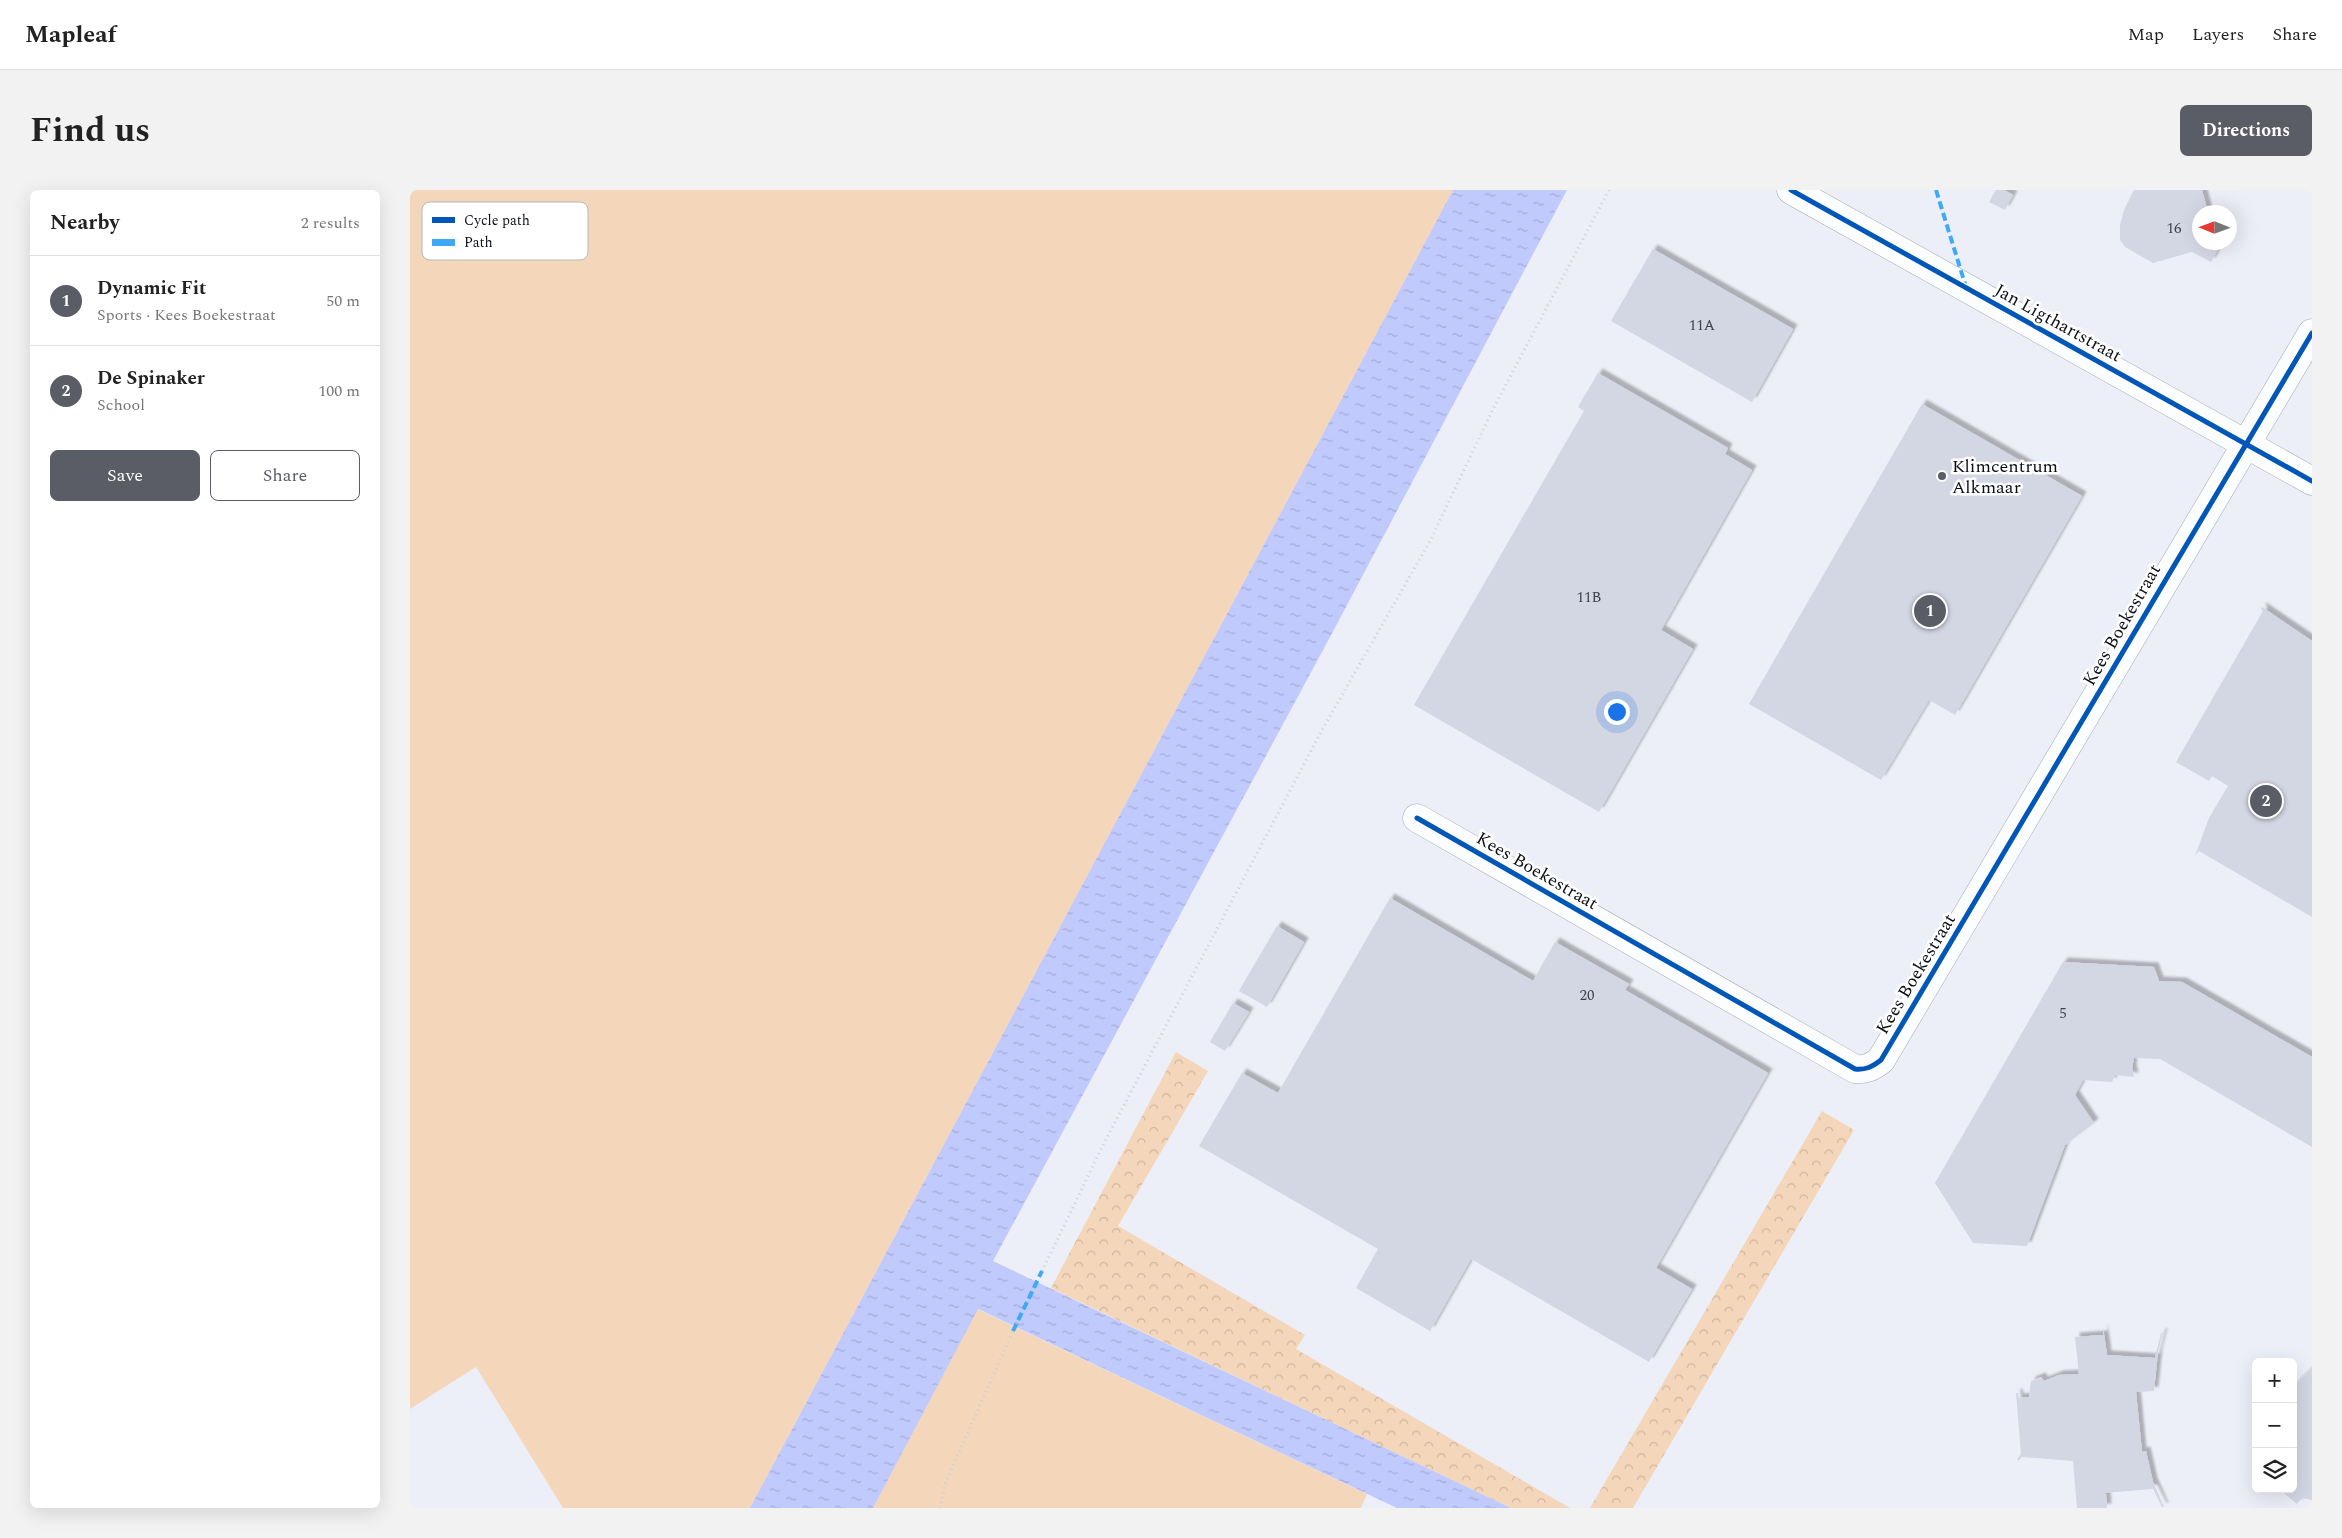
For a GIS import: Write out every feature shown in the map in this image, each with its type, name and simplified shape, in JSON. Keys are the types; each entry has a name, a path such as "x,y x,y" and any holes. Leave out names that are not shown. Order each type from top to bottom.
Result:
{"street":[{"name":"Jan Ligthartstraat","path":"1791,190 2312,481"},
{"path":"2245,443 2312,333"},
{"name":"Kees Boekestraat","path":"1417,818 1855,1069 1865,1070 1873,1067 1881,1060 1972,908 2245,443"}],"path":[{"path":"1042,1271 1104,1145 1322,730 1430,541 1493,409 1609,190"},
{"path":"940,1508 944,1484 1013,1331"}],"green space":[{"path":"410,190 1453,190 750,1508 563,1508 476,1367 410,1409"},
{"path":"1176,1052 1208,1071 1118,1226 1305,1335 1296,1349 1570,1508 1511,1508 1051,1288"},
{"path":"1822,1111 1854,1130 1633,1508 1590,1508"},
{"path":"977,1309 1367,1494 1361,1508 873,1508"}],"water":[{"path":"1453,190 1567,190 1329,639 993,1261 1511,1508 1397,1508 978,1309 873,1508 750,1508"}],"building":[{"path":"1996,190 2004,190 2013,195 2005,210 1989,202"},
{"path":"2134,190 2202,190 2206,205 2192,205 2192,250 2218,250 2211,262 2192,252 2153,263 2125,247 2120,240 2120,225 2124,210"},
{"path":"1653,249 1793,329 1752,402 1611,321"},
{"path":"1598,373 1728,448 1725,454 1752,470 1661,630 1693,649 1599,812 1414,705 1584,411 1578,407"},
{"path":"1922,404 2082,496 1955,715 1929,700 1881,780 1749,704"},
{"path":"2262,607 2312,641 2312,917 2199,851 2195,856 2209,818 2228,786 2212,776 2209,781 2176,762 2263,611"},
{"path":"1390,898 1533,981 1555,942 1629,984 1625,990 1768,1073 1656,1268 1692,1289 1649,1362 1471,1259 1430,1331 1356,1288 1378,1249 1199,1146 1242,1073 1278,1093"},
{"path":"1277,926 1304,942 1267,1007 1239,991"},
{"path":"2063,962 2154,967 2159,981 2182,982 2312,1057 2312,1147 2160,1059 2134,1058 2132,1068 2134,1077 2115,1075 2112,1082 2083,1080 2075,1095 2094,1123 2065,1145 2027,1246 1973,1243 1935,1183"},
{"path":"1233,1003 1249,1012 1225,1051 1210,1042"},
{"path":"2103,1327 2107,1355 2155,1358 2161,1333 2163,1332 2158,1352 2154,1391 2136,1392 2142,1452 2146,1451 2153,1482 2164,1507 2162,1507 2153,1489 2104,1493 2106,1494 2107,1508 2077,1508 2073,1461 2022,1457 2018,1461 2017,1459 2021,1454 2016,1393 2018,1393 2019,1398 2029,1397 2031,1381 2041,1377 2044,1381 2059,1375 2079,1374 2075,1337 2103,1335"},
{"path":"2312,1368 2312,1500 2302,1498 2297,1504 2284,1493 2297,1493 2297,1383"}],"marked path":[{"path":"1936,190 1966,287"},
{"path":"1013,1331 1042,1271"}],"cycle path":[{"path":"1791,190 2312,481"},
{"path":"1417,818 1855,1069 1872,1066 1881,1060 2312,333"}],"place":[{"name":"Klimcentrum Alkmaar","path":"1942,476"},
{"name":"Dynamic Fit","path":"1930,611"},
{"name":"De Spinaker","path":"2266,801"}]}
